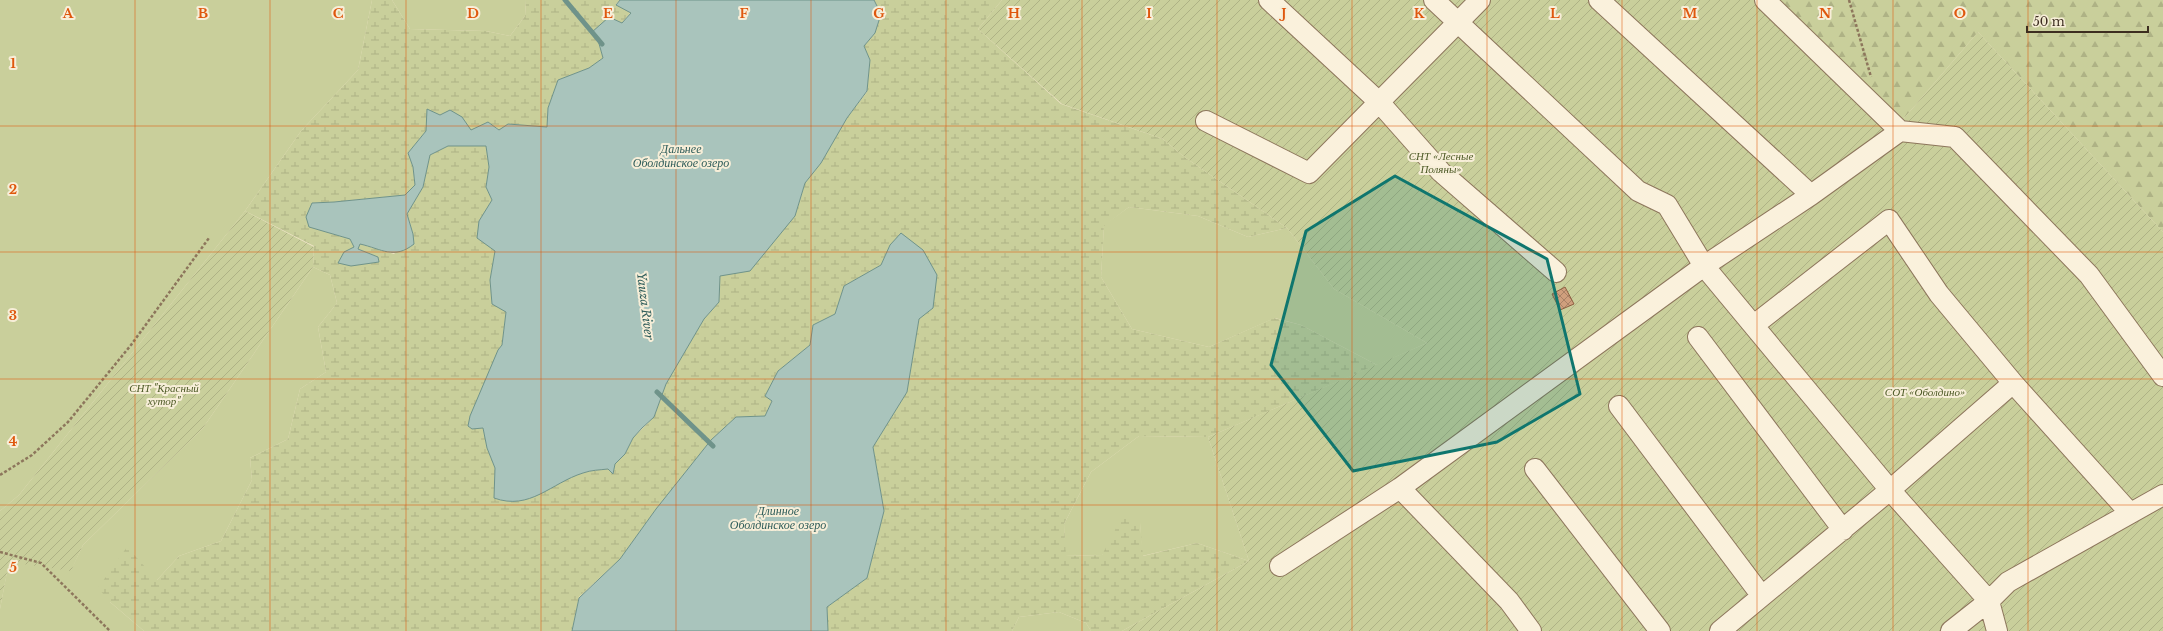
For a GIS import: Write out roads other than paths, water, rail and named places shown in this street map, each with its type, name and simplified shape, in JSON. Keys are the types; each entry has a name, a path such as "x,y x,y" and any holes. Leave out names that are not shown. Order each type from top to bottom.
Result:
{"lane":[{"path":"1269,0 1379,102 1441,172 1556,272"},
{"path":"1434,0 1638,191 1667,205 1704,266 1890,490 1989,601 1997,631"},
{"path":"1206,121 1309,173 1480,0"},
{"path":"1599,0 1811,195"},
{"path":"1765,0 1900,131 1955,136 2089,274 2163,376"},
{"path":"1280,566 1400,488 1704,266 1811,195 1900,131"},
{"path":"1754,325 1889,220 1939,294 2013,383 2130,513"},
{"path":"1698,337 1843,530"},
{"path":"1720,631 1761,595 1843,530 2013,383"},
{"path":"1619,406 1761,595"},
{"path":"1536,469 1660,631"},
{"path":"1400,488 1509,601 1531,631"},
{"path":"1952,631 1989,601 2008,582 2163,495"}],"water":[{"name":"Дальнее Оболдинское озеро","path":"620,0 874,0 881,14 875,33 864,46 870,60 867,91 847,118 821,163 805,183 795,216 750,271 720,276 719,302 704,319 666,384 654,417 633,438 625,454 615,464 613,474 608,469 586,472 571,477 540,494 519,501 507,501 494,498 495,468 487,448 483,428 472,429 468,426 470,416 498,350 502,345 506,312 492,304 490,280 495,251 477,238 479,221 492,200 486,187 489,167 486,146 448,146 430,155 423,187 407,214 413,234 414,244 407,249 388,252 360,244 358,249 378,257 379,262 351,266 338,263 344,252 354,247 350,239 309,227 306,217 312,203 405,195 415,185 413,167 408,153 426,131 427,109 440,115 450,110 462,117 471,130 488,122 499,130 508,124 547,127 548,108 558,80 589,68 603,58 598,40 592,32 609,17 622,23 631,13 616,5"},
{"name":"Длинное Оболдинское озеро","path":"901,233 923,250 937,275 933,308 919,319 907,392 873,447 884,511 867,578 827,607 828,631 572,631 579,598 620,559 656,509 711,440 736,417 765,416 772,401 765,396 778,371 810,345 813,325 835,314 844,286 881,265 890,245"}],"waterway":[{"path":"565,0 602,44"},
{"name":"Yauza River","path":"657,392 713,446"}],"park label":[{"name":"СНТ «Лесные Поляны»","path":"1441,162"},
{"name":"СОТ «Оболдино»","path":"1925,392"},
{"name":"СНТ \"Красный хутор\"","path":"164,394"}]}
